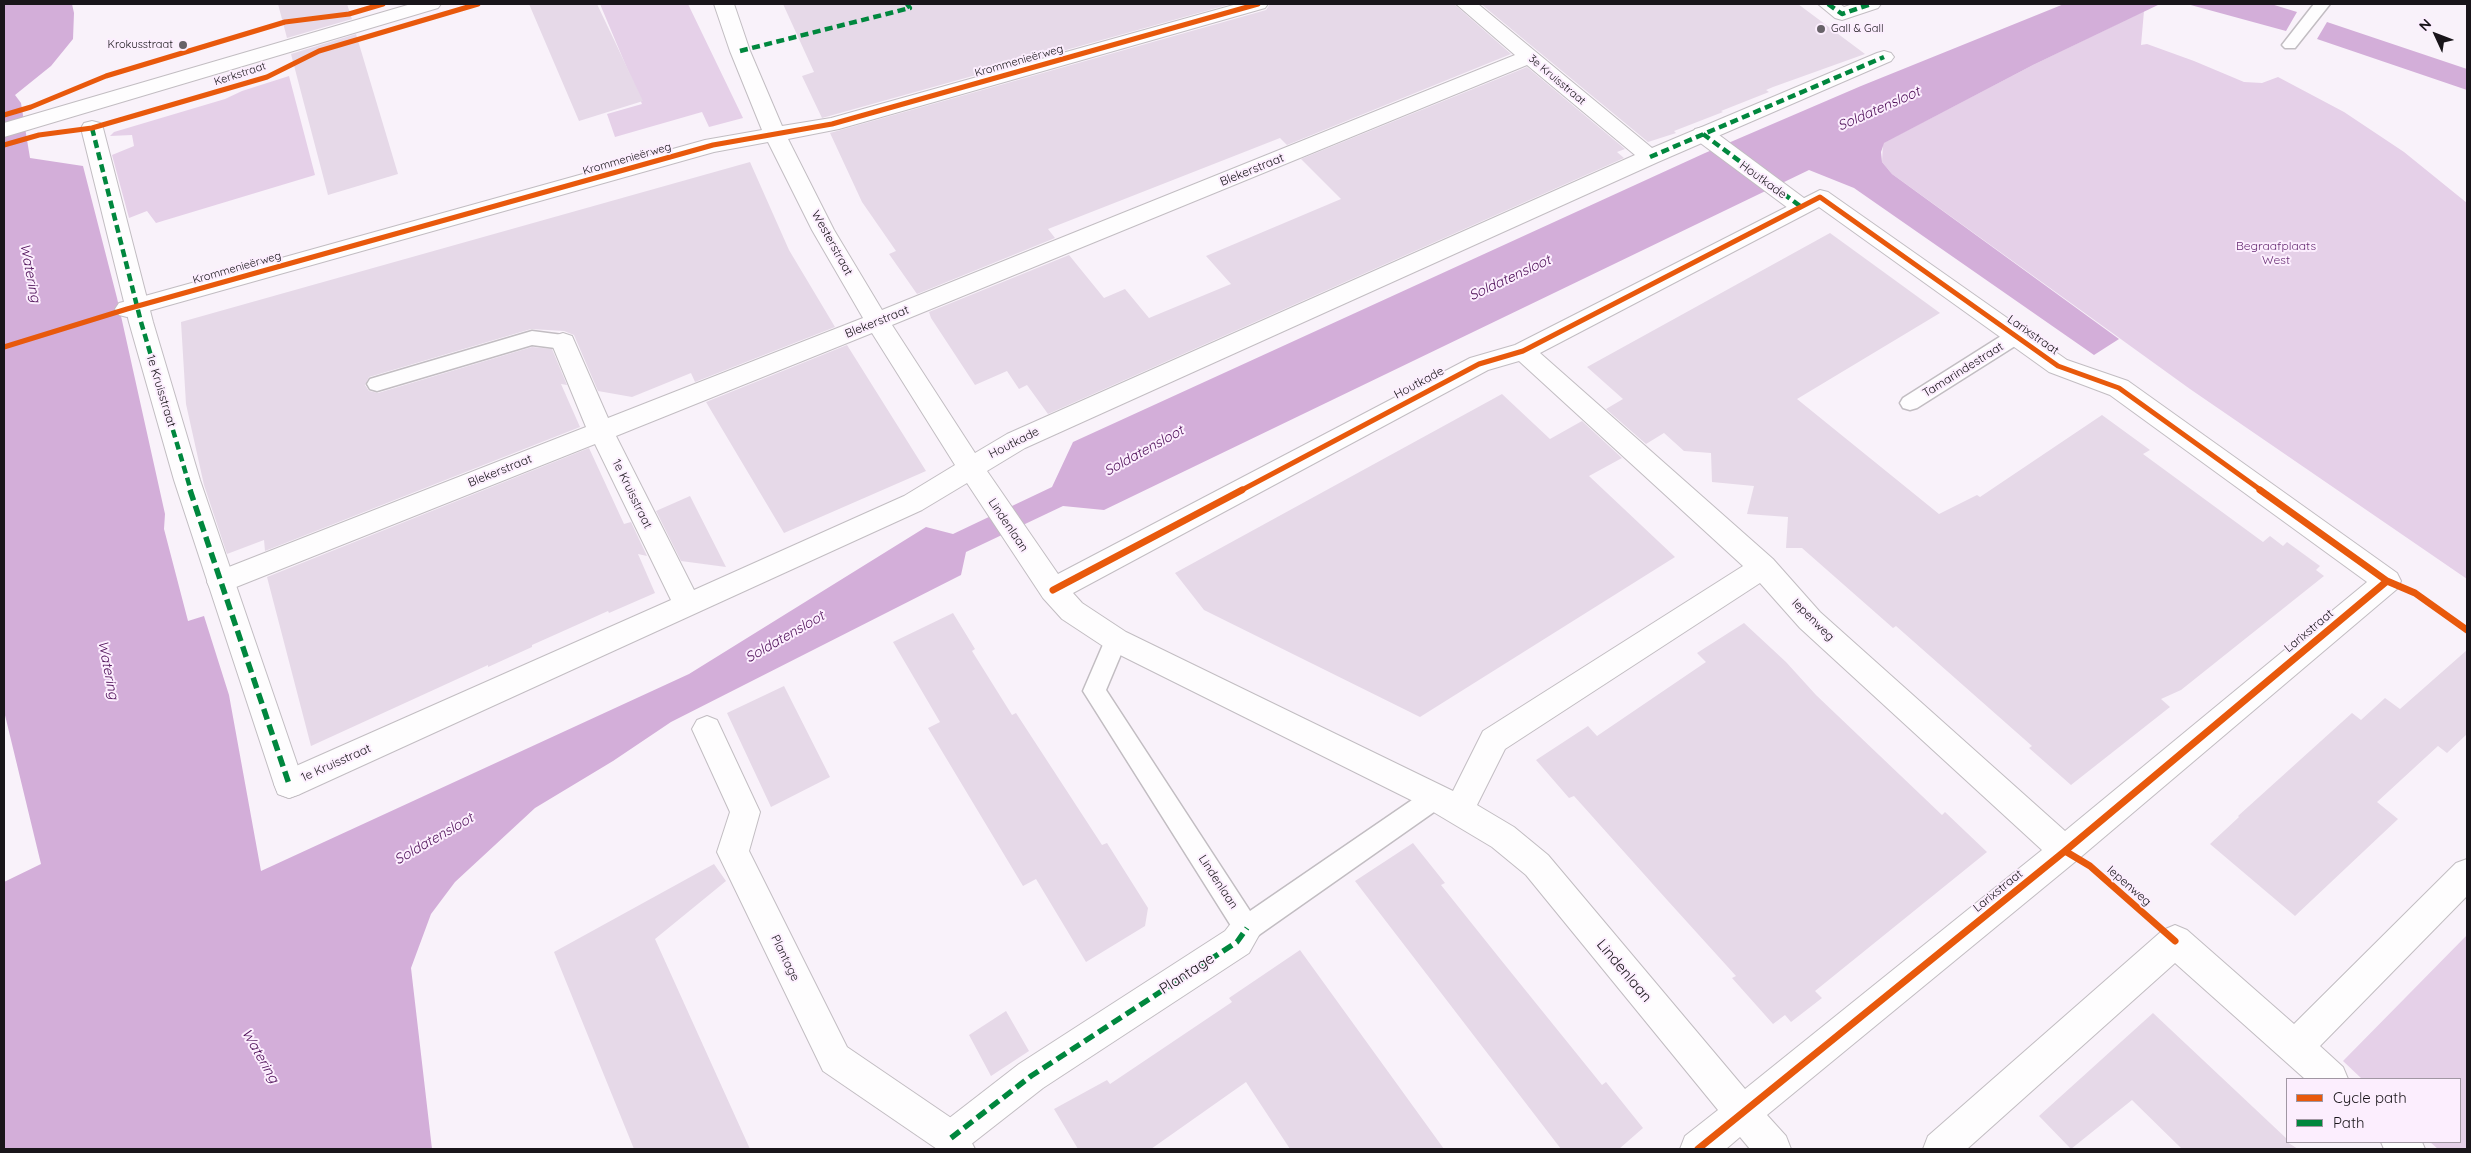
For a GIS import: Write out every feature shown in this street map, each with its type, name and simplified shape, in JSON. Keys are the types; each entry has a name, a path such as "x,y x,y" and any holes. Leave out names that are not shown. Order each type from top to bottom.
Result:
{"street":[{"name":"Kerkstraat","path":"4,130 431,4"},
{"name":"Westerstraat","path":"724,4 740,51 774,133 823,230 877,322 970,467"},
{"name":"Krommenieërweg","path":"132,308 713,145 832,124 1258,4"},
{"name":"3e Kruisstraat","path":"1466,4 1650,157"},
{"path":"1828,4 1842,14 1871,4"},
{"name":"Blekerstraat","path":"221,582 877,322 1529,57"},
{"name":"Houtkade","path":"688,605 913,503 970,467 1024,437 1650,157 1710,140 1884,57"},
{"name":"1e Kruisstraat","path":"92,128 132,308 289,784 688,605 602,431 563,342"},
{"name":"Houtkade","path":"1053,590 1479,364 1523,352 1790,199 1710,140"},
{"name":"Larixstraat","path":"1698,1149 2065,851 2387,581 2119,388 2058,366 1820,197 1790,199"},
{"name":"Iepenweg","path":"1523,352 1762,567 1810,620 2065,851"},
{"name":"Lindenlaan","path":"970,467 1053,590 1072,611 1116,640 1448,803 1503,837 1537,865 1773,1149"},
{"path":"1448,803 1494,740 1762,567"},
{"name":"Plantage","path":"707,729 746,812 733,852 835,1059 954,1144 1031,1076 1237,942 1247,928"},
{"path":"2295,1047 2467,874"},
{"path":"1941,1149 2175,941 2330,1078"}],"lane":[{"path":"2290,45 2322,4"},
{"name":"Tamarindestraat","path":"1910,403 2016,336"},
{"path":"377,384 532,338 563,342"},
{"name":"Lindenlaan","path":"1116,640 1094,691 1247,928"},
{"path":"1247,928 1448,803"}],"green space":[{"path":"600,4 688,4 743,118 709,127 702,112 615,137 607,114 642,104"},
{"name":"Begraafplaats West","path":"2144,11 2141,45 2147,44 2244,82 2262,83 2278,77 2344,112 2404,152 2467,203 2467,579 2190,389 1892,174 1882,162 1883,143 2033,65"},
{"path":"289,76 315,175 156,223 147,211 129,218 112,155 134,146 132,135 110,136 114,132 225,99 242,91"},
{"path":"2467,935 2467,1149 2438,1149 2431,1143 2461,1143 2461,1078 2361,1078 2343,1061"}],"water":[{"path":"4,4 72,4 74,13 73,39 51,66 15,95 21,103 30,158 83,166 117,298 165,514 164,529 188,621 204,616 229,695 261,871 689,674 926,527 953,534 1052,487 1073,442 1705,153 1861,86 2064,4 2160,4 2033,65 1884,143 1881,152 1882,162 1892,174 2119,339 2094,355 1854,188 1809,170 1104,510 1063,506 966,552 961,575 671,722 613,761 535,808 455,882 431,914 411,968 432,1149 4,1149 4,882 41,864 4,711"},
{"path":"2187,4 2271,4 2297,12 2286,31"},
{"path":"2327,22 2467,69 2467,90 2317,39"}],"building":[{"path":"278,4 347,4 352,19 287,38"},
{"path":"529,4 597,4 643,101 579,121"},
{"path":"783,4 1231,4 822,118 802,76 814,72"},
{"path":"1270,4 1454,4 1511,54 1287,145 1280,138 1048,229 1055,238 917,294 889,254 896,251 862,202 830,133 1266,10"},
{"path":"1481,4 1798,4 1865,54 1773,87 1766,90 1769,92 1674,131 1676,133 1648,142"},
{"path":"356,34 398,174 328,195 291,54"},
{"path":"1527,67 1625,149 1617,152 1624,158 1048,414 1027,385 1019,389 1007,371 975,385 931,318 929,312 1069,255 1104,298 1125,289 1149,318 1231,284 1206,256 1341,199 1301,159"},
{"path":"750,162 789,250 835,327 695,382 691,373 632,397 598,391 574,335 564,331 531,329 369,377 365,385 369,391 378,393 532,347 552,349 567,385 561,384 580,427 265,551 264,540 227,554 204,485 186,404 181,322"},
{"path":"1830,233 1940,313 1797,399 1939,514 1977,495 1980,497 2102,415 2150,450 2143,454 2263,542 2270,536 2283,546 2287,542 2320,566 2316,570 2324,576 2181,690 2161,699 2170,707 2071,785 2029,748 2032,746 1896,626 1893,628 1802,548 1786,548 1788,517 1747,514 1754,486 1712,482 1711,453 1684,451 1664,433 1646,444 1606,409 1623,399 1587,367"},
{"path":"847,345 926,471 784,533 706,402"},
{"path":"1502,394 1550,439 1582,421 1622,458 1589,476 1675,557 1420,717 1204,610 1175,573"},
{"path":"589,448 624,524 631,522 647,556 638,554 655,593 609,613 608,611 311,746 267,577"},
{"path":"690,496 726,567 681,561 656,511"},
{"path":"953,613 975,649 972,651 1012,715 1016,713 1102,845 1107,843 1148,908 1145,926 1086,962 1036,879 1023,886 928,728 940,722 893,642"},
{"path":"1744,623 1786,662 1816,695 1942,815 1945,812 1987,852 1815,991 1822,998 1791,1022 1785,1015 1773,1024 1732,978 1736,976 1574,796 1569,798 1536,760 1588,726 1597,736 1706,662 1697,653"},
{"path":"2467,650 2467,734 2447,753 2438,746 2377,802 2398,819 2295,916 2210,844 2238,816 2352,713 2361,720 2385,698 2400,709"},
{"path":"784,686 830,777 771,807 727,713"},
{"path":"1413,843 1445,883 1441,885 1501,960 1602,1085 1606,1082 1643,1128 1619,1149 1561,1149 1355,881"},
{"path":"714,864 726,881 655,939 750,1149 634,1149 554,952"},
{"path":"1300,950 1444,1149 1290,1149 1246,1082 1151,1149 1078,1149 1054,1109 1107,1080 1110,1084 1232,1002 1229,998"},
{"path":"1006,1011 1029,1051 991,1076 969,1035"},
{"path":"2153,1013 2286,1138 2286,1143 2298,1149 2182,1149 2132,1100 2071,1149 2039,1116"}],"marked path":[{"path":"740,51 910,8 907,4"},
{"path":"1828,4 1842,14 1871,4"},
{"path":"1650,157 1884,57"},
{"path":"92,128 141,322 187,480 289,784"},
{"path":"1703,134 1800,206"},
{"path":"951,1138 1031,1076 1237,942 1247,928"}],"cycle path":[{"path":"4,115 31,107 106,76 285,22 349,14 383,4"},
{"path":"4,145 39,135 92,128 267,77 319,51 478,4"},
{"path":"4,347 127,309 713,145 832,124 1258,4"},
{"path":"1053,590 1479,364 1523,351 1820,197 2058,366 2119,388 2387,581 2065,851 1698,1149"},
{"path":"2387,581 2415,593 2467,630"},
{"path":"2065,851 2090,866 2175,941"}],"place":[{"name":"Gall & Gall","path":"1821,29"},
{"name":"Krokusstraat","path":"183,45"}],"water label":[{"name":"Soldatensloot","path":"1879,109"},
{"name":"Watering","path":"30,273"},
{"name":"Soldatensloot","path":"1510,278"},
{"name":"Soldatensloot","path":"1144,451"},
{"name":"Soldatensloot","path":"785,637"},
{"name":"Watering","path":"108,670"},
{"name":"Soldatensloot","path":"434,839"},
{"name":"Watering","path":"260,1056"}]}
